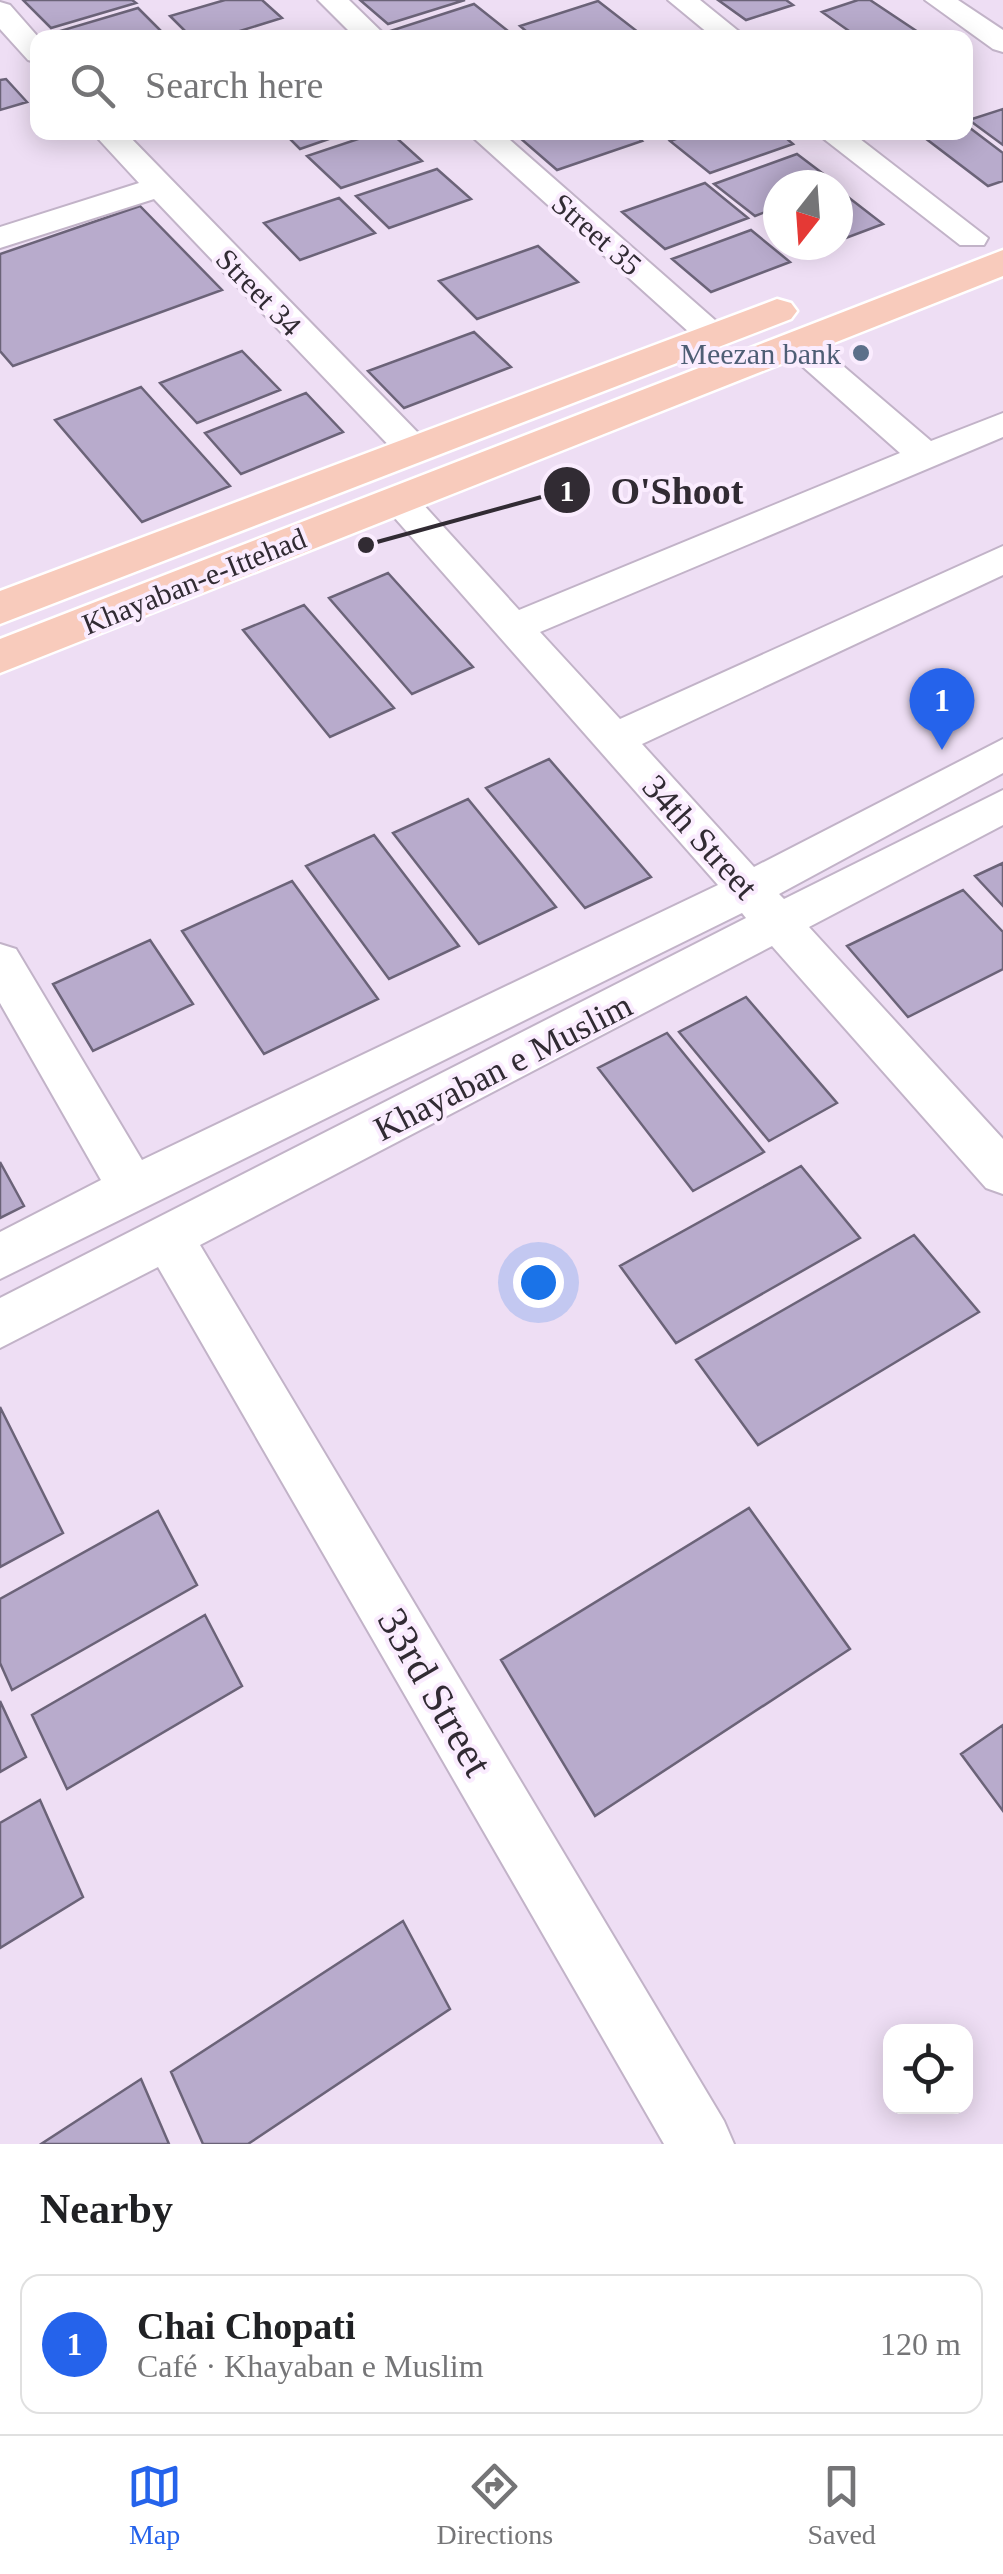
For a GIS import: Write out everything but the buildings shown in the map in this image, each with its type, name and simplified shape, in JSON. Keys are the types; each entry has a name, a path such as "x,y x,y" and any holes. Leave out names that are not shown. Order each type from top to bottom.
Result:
{"main road":[{"name":"Khayaban-e-Ittehad","path":"0,608 712,335 995,249"},
{"name":"Khayaban-e-Ittehad","path":"0,658 796,344 995,249"}],"street":[{"path":"332,0 365,30"},
{"path":"651,0 691,30"},
{"path":"682,0 722,30"},
{"path":"939,0 1003,43"},
{"path":"3,18 30,46"},
{"name":"Street 34","path":"114,140 412,448"},
{"name":"Street 35","path":"491,140 712,335"},
{"path":"841,140 995,249"},
{"path":"871,140 995,249"},
{"path":"0,220 150,181"},
{"path":"0,238 150,181"},
{"path":"796,344 926,456"},
{"path":"513,628 1003,424"},
{"name":"34th Street","path":"398,500 1003,1173"},
{"path":"613,740 1003,559"},
{"name":"Khayaban e Muslim","path":"0,1324 466,1086 764,907 1003,754"},
{"name":"Khayaban e Muslim","path":"0,1257 132,1188 435,1042 1003,806"},
{"path":"0,962 132,1188"},
{"path":"435,1042 466,1086"},
{"name":"33rd Street","path":"168,1239 701,2144"}],"place":[{"name":"Meezan bank","path":"861,353"},
{"name":"O'Shoot","path":"366,545"},
{"name":"Chai Chopati","path":"942,750"}]}
